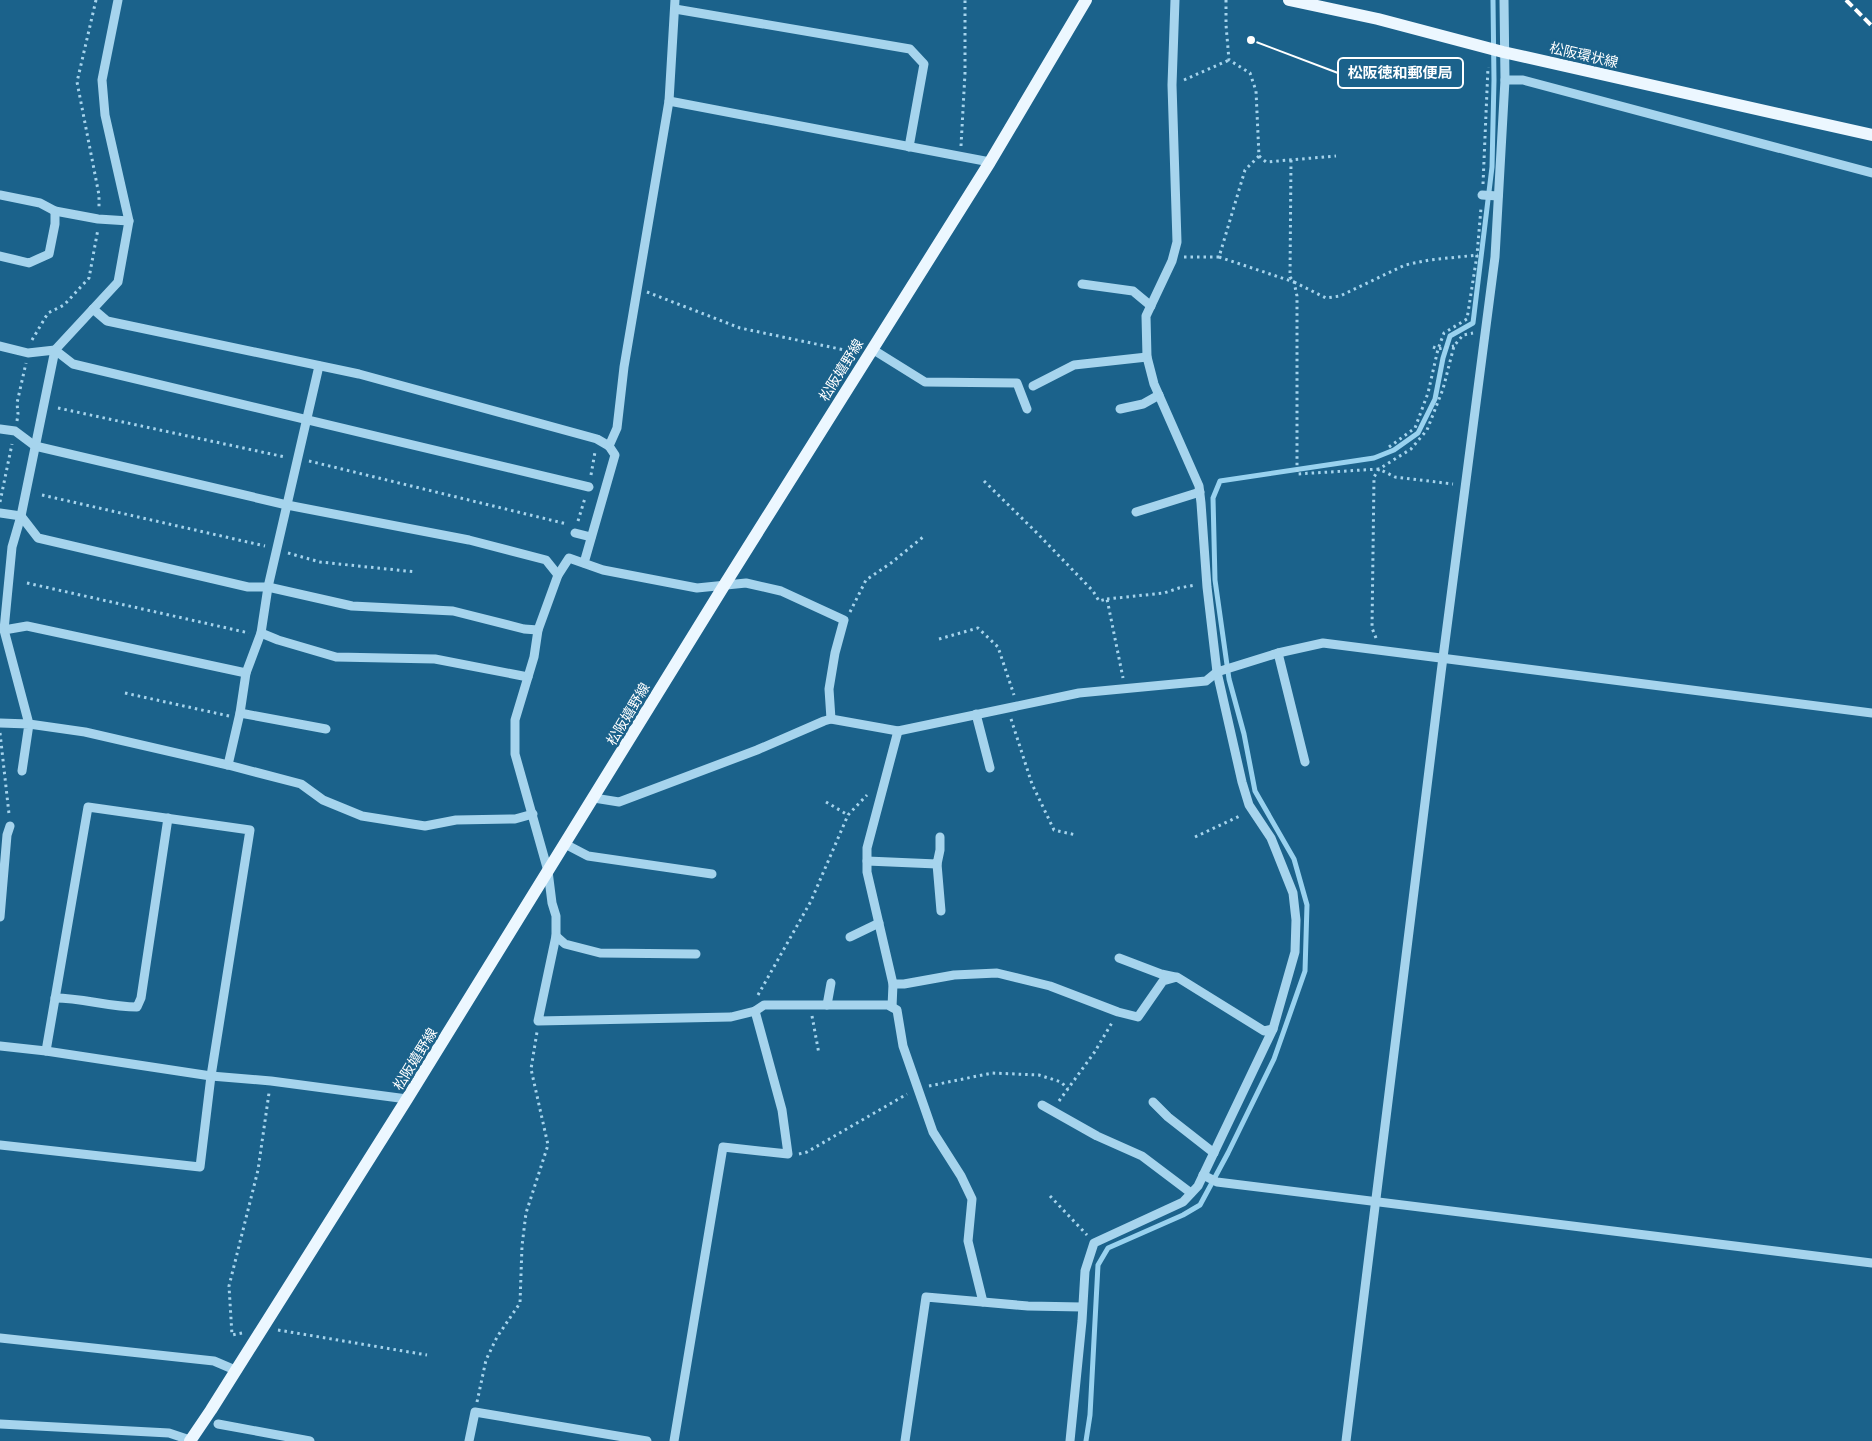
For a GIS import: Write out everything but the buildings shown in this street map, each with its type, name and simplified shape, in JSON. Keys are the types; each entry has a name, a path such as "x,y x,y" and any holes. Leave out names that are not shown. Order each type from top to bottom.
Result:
{"main road":[{"name":"松阪嬉野線","path":"190,1441 212,1410 235,1370 407,1099 725,584 990,162 1086,0"},
{"name":"松阪環状線","path":"1290,0 1503,52 1872,135"}],"street":[{"path":"22,770 30,724 4,630 12,547 21,516 55,350 118,282 128,221 105,115 102,80 118,0"},
{"path":"1070,1441 1082,1321 1084,1271 1094,1243 1183,1202 1198,1186 1273,1029 1295,952 1296,920 1293,893 1271,838 1249,805 1217,672 1199,486 1159,395 1146,357 1146,316 1178,242 1172,85 1175,0"},
{"path":"1346,1441 1495,257 1505,80 1503,52 1504,0"},
{"path":"609,446 617,428 624,367 669,101 675,4 910,49 924,64 909,147"},
{"path":"1505,80 1523,80 1872,173"},
{"path":"669,101 990,162"},
{"path":"0,195 40,203 56,211 98,219 128,221"},
{"path":"1482,195 1498,196"},
{"path":"0,256 29,263 49,254 56,211"},
{"path":"1082,284 1133,290 1151,306"},
{"path":"92,309 107,321 358,374 597,439 609,446 615,455 584,563"},
{"path":"0,346 28,352 55,350 73,364 589,487"},
{"path":"870,352 926,382 1016,383 1026,409"},
{"path":"1033,386 1074,365 1146,357"},
{"path":"228,765 240,713 246,673 261,633 268,587 320,366"},
{"path":"1120,409 1143,404 1159,395"},
{"path":"0,429 15,431 35,446 287,504 469,540 546,560 558,575"},
{"path":"1136,512 1200,492"},
{"path":"0,513 21,516 38,538 248,587 268,587 352,606 453,611 524,629 538,630"},
{"path":"575,533 591,537"},
{"path":"831,719 829,689 835,653 844,620 781,591 746,583 697,588 603,570 569,558 558,575 538,630 534,657 516,720 515,754 548,871 552,903 556,916 556,936 538,1021 731,1017 755,1011 764,1005 888,1005 897,1010 903,1046 933,1132 961,1176 972,1199 968,1241 983,1302"},
{"path":"4,630 27,626 246,673"},
{"path":"261,633 336,657 434,659 528,677"},
{"path":"594,798 619,802 831,719 898,731 1018,704 1079,693 1206,681 1217,672 1278,653 1322,643 1872,713"},
{"path":"1278,653 1305,762"},
{"path":"240,713 326,729"},
{"path":"976,714 990,768"},
{"path":"0,723 30,724 86,732 228,765 301,784 323,800 362,816 425,826 456,820 515,819 533,814"},
{"path":"892,1007 893,984 867,872 867,848 898,731"},
{"path":"0,1145 200,1168 211,1076 250,830 88,807 46,1051"},
{"path":"56,998 70,998 123,1007 136,1007 141,998 168,818"},
{"path":"0,918 7,835 10,826"},
{"path":"940,837 937,864 941,912"},
{"path":"565,844 588,856 712,874"},
{"path":"867,862 937,864"},
{"path":"850,937 879,923"},
{"path":"556,936 564,944 600,953 696,954"},
{"path":"1119,958 1161,974 1177,977 1264,1031 1273,1029"},
{"path":"893,984 904,984 954,975 996,973 1050,986 1118,1012 1138,1017 1163,981 1177,977"},
{"path":"827,1005 831,983"},
{"path":"674,1441 723,1147 788,1154 782,1110 755,1011"},
{"path":"0,1046 46,1051 211,1076 271,1081 407,1099"},
{"path":"1153,1102 1168,1117 1214,1153"},
{"path":"1042,1105 1097,1136 1142,1156 1191,1193"},
{"path":"1203,1175 1216,1182 1872,1263"},
{"path":"905,1441 926,1297 1028,1306 1082,1307"},
{"path":"0,1338 214,1361 235,1370"},
{"path":"469,1441 474,1412 647,1441"},
{"path":"0,1424 169,1433 190,1441"},
{"path":"218,1424 310,1441"}],"path":[{"path":"961,156 966,73 966,0"},
{"path":"1226,0 1229,60"},
{"path":"1172,85 1229,60"},
{"path":"1229,60 1250,73 1256,91 1259,156 1266,162 1336,156"},
{"path":"1389,448 1416,428 1428,393 1438,349 1444,333 1467,319 1478,255 1488,67"},
{"path":"1219,257 1245,170 1259,156"},
{"path":"1291,160 1290,277 1294,282 1297,296 1297,474 1379,469 1395,477 1466,486"},
{"path":"1174,254 1188,258 1219,257 1294,282 1326,298 1340,296 1405,265 1429,260 1478,255 1495,257"},
{"path":"638,288 740,328 870,352"},
{"path":"1380,650 1372,628 1374,477 1379,469 1411,449 1427,430 1442,389 1454,346 1463,336 1486,331"},
{"path":"1433,347 1438,349 1454,346"},
{"path":"58,408 298,459 576,526 575,533"},
{"path":"984,482 1035,531 1100,600 1164,593 1207,583"},
{"path":"42,494 277,548 320,562 416,572"},
{"path":"844,620 851,611 866,580 923,537"},
{"path":"27,583 250,633 261,633"},
{"path":"1107,599 1125,688"},
{"path":"939,639 978,628 998,647 1018,704 1011,711 1011,723 1032,784 1054,830 1076,835"},
{"path":"124,693 228,716 240,713"},
{"path":"0,733 10,826"},
{"path":"755,1011 757,997 811,901 848,815 880,782 885,782"},
{"path":"826,802 848,815"},
{"path":"1195,837 1252,810"},
{"path":"813,1005 811,1019 819,1054"},
{"path":"1053,1110 1094,1053 1118,1012"},
{"path":"474,1412 486,1360 497,1337 520,1303 522,1246 526,1213 548,1145 531,1069 538,1021"},
{"path":"1050,1196 1094,1243"}],"waterway":[{"path":"1086,1441 1090,1415 1098,1265 1108,1248 1183,1215 1200,1205 1274,1059 1305,971 1307,905 1294,859 1255,791 1244,734 1229,679 1215,580 1213,498 1220,481 1374,458 1394,450 1418,433 1435,399 1443,358 1450,336 1473,323 1492,167 1493,0"}],"railway":[{"path":"1846,0 1872,26"}],"place":[{"name":"松阪徳和郵便局","path":"1251,40"}]}
